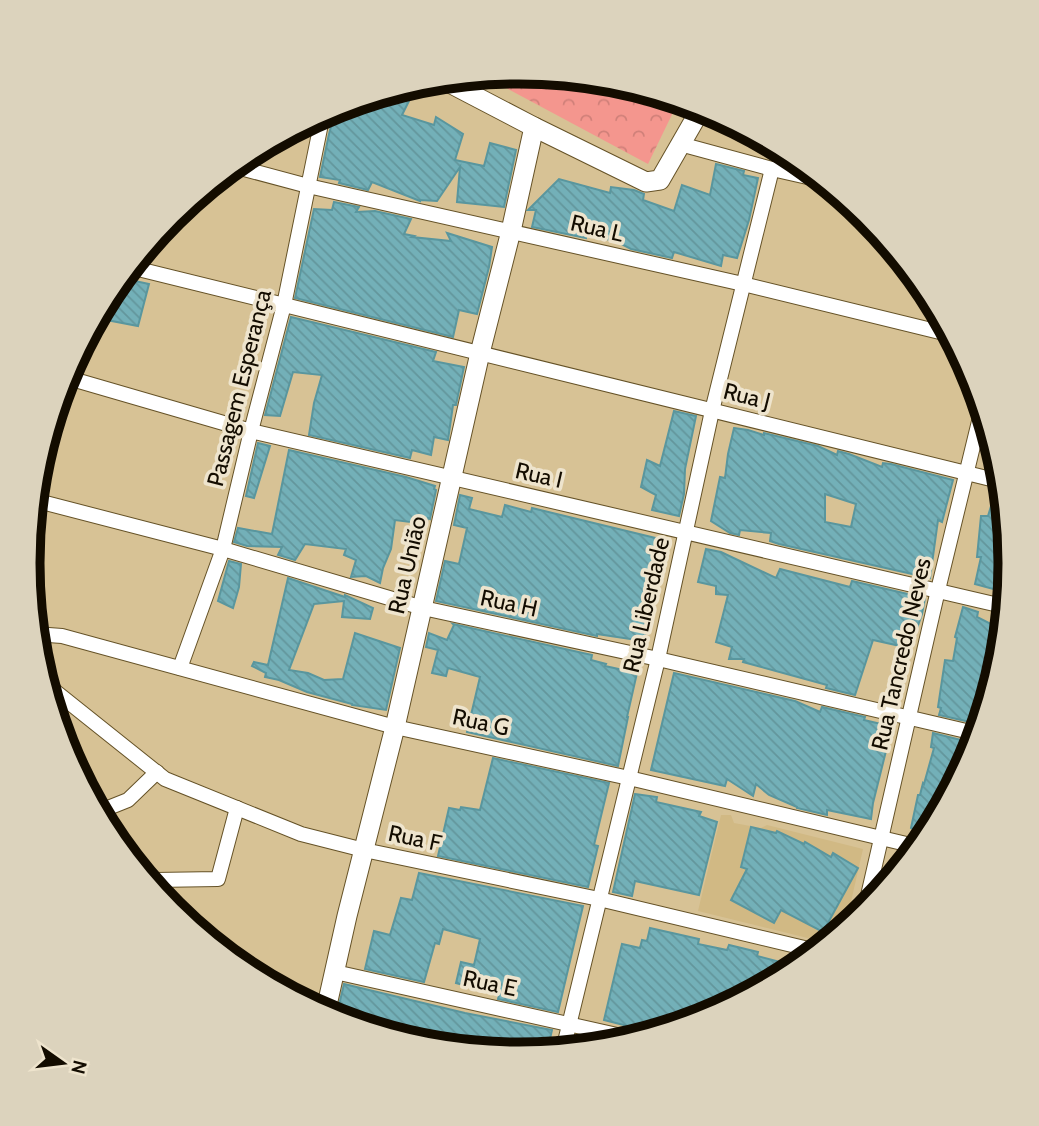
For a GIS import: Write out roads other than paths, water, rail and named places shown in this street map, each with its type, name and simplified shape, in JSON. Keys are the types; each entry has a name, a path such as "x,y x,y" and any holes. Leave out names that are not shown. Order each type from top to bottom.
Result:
{"main road":[{"path":"459,88 646,182 658,181 696,117"},
{"name":"Rua União","path":"328,1003 534,127"}],"street":[{"name":"Passagem Esperança","path":"180,668 223,549 284,305 320,127"},
{"path":"680,144 801,175"},
{"name":"Rua Liberdade","path":"565,1040 658,659 712,411 772,169"},
{"name":"Rua L","path":"247,170 939,332"},
{"path":"140,270 480,354"},
{"name":"Rua J","path":"480,354 992,480"},
{"name":"Rua I","path":"77,380 251,430 997,605"},
{"name":"Rua Tancredo Neves","path":"870,890 978,425"},
{"name":"Rua H","path":"44,503 223,549 423,608 658,659 968,731"},
{"name":"Rua G","path":"45,635 62,636 395,727 629,778 908,844"},
{"name":"Rua F","path":"61,700 165,779 301,834 364,850 599,899 804,948"},
{"path":"107,808 128,800 157,772"},
{"path":"160,880 218,879 237,808"},
{"name":"Rua E","path":"335,972 610,1033"}]}
